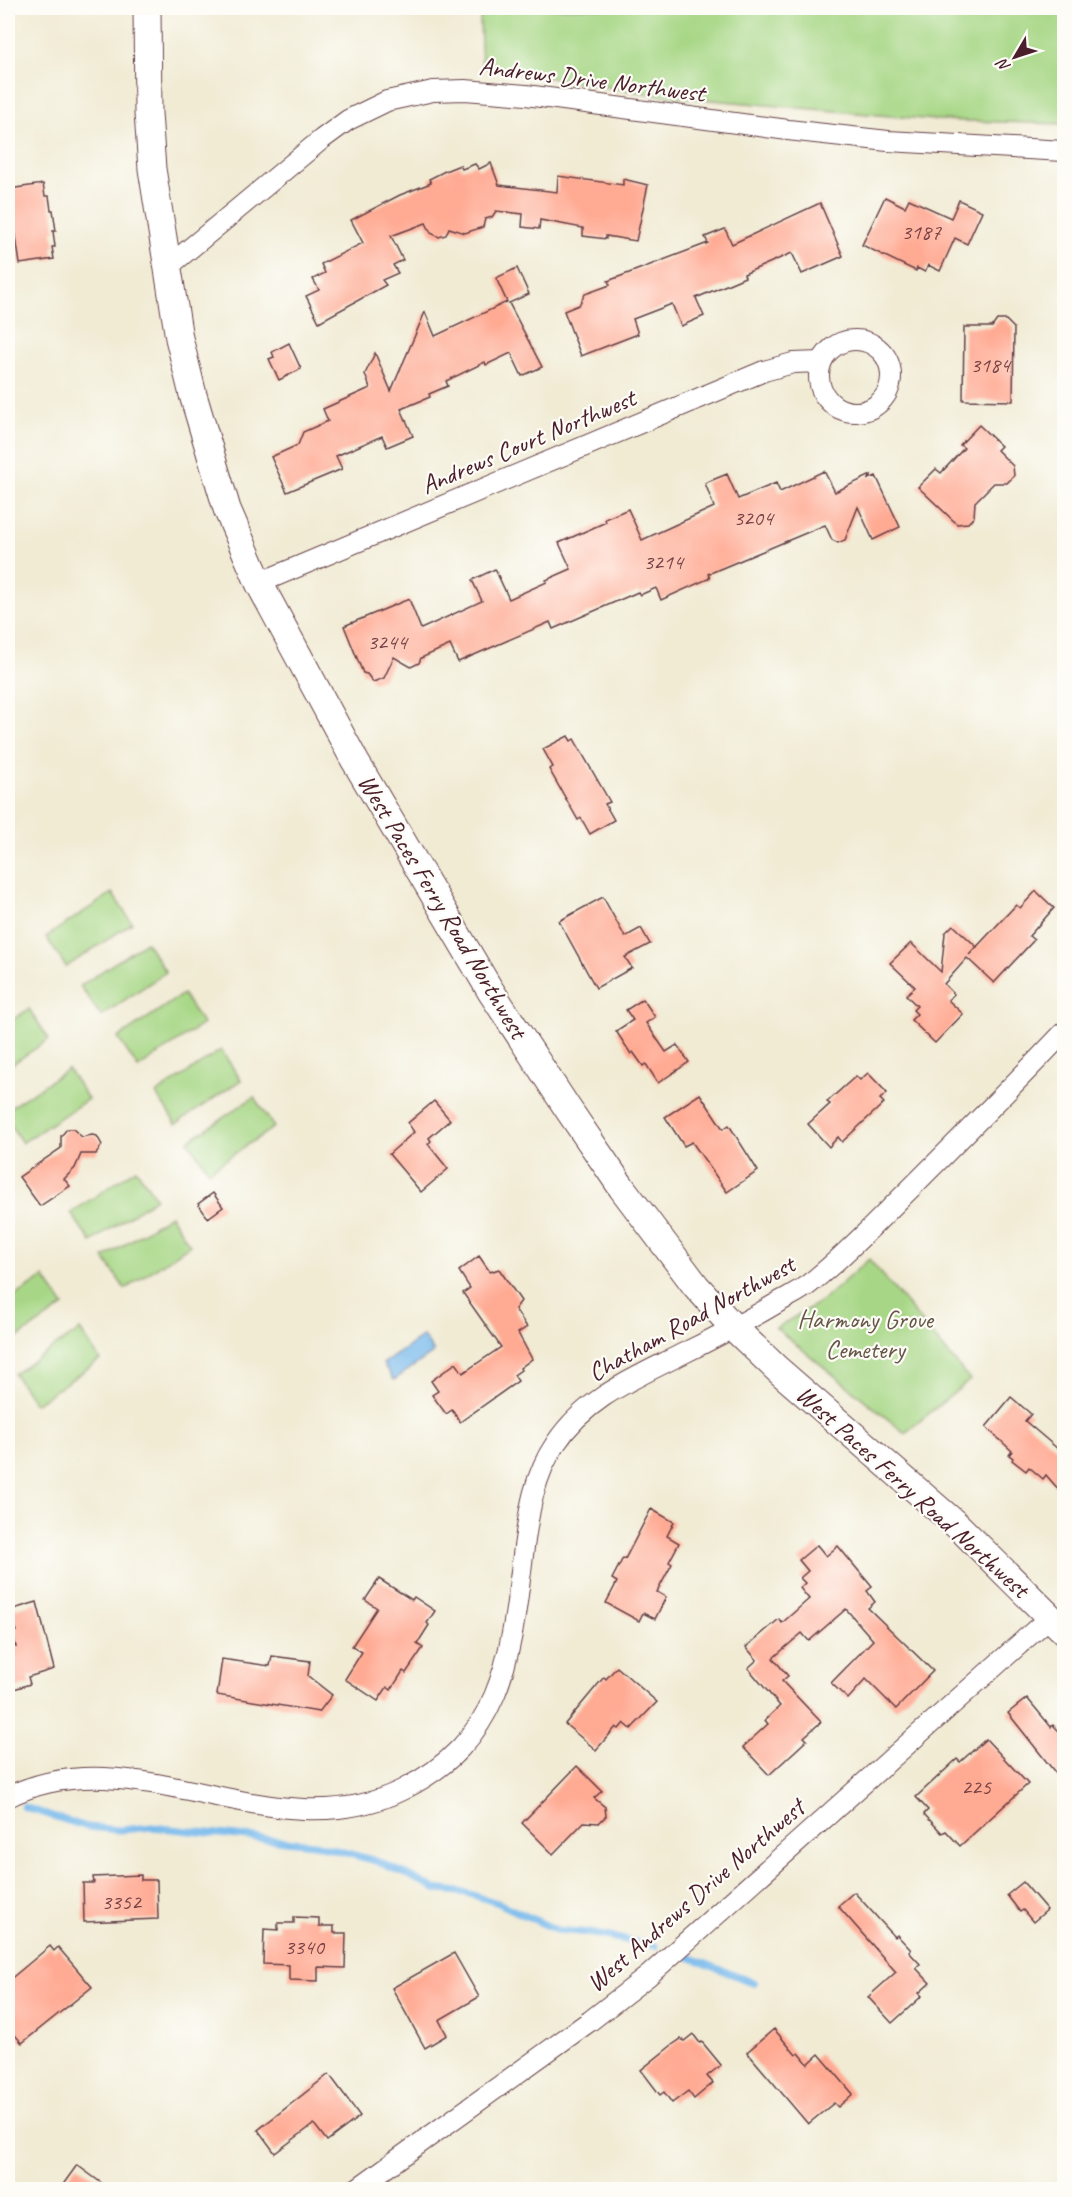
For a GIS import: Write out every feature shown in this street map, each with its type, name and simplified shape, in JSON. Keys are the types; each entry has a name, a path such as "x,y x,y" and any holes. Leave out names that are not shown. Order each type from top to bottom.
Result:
{"main road":[{"name":"West Paces Ferry Road Northwest","path":"147,8 148,113 152,169 179,338 193,395 227,508 260,583 361,771 490,990 622,1188 696,1286 734,1328 777,1369 960,1528 1058,1624"}],"street":[{"name":"Andrews Drive Northwest","path":"169,266 348,120 387,101 433,91 465,90 526,95 888,141 1065,151"},
{"name":"Andrews Court Northwest","path":"260,583 764,371 793,363 821,362"},
{"name":"Chatham Road Northwest","path":"8,1797 19,1791 62,1779 108,1777 283,1808 321,1811 349,1808 376,1801 402,1790 429,1774 472,1734 489,1708 501,1681 512,1642 530,1504 541,1469 556,1443 579,1415 607,1392 734,1328 812,1283 852,1246 1065,1032"},
{"name":"West Andrews Drive Northwest","path":"355,2190 590,2021 648,1976 1058,1624"}],"green space":[{"path":"484,8 1064,8 1064,124 935,120 656,95 482,67 480,20"},
{"path":"112,893 132,923 66,967 46,937"},
{"path":"146,942 166,972 101,1016 80,986"},
{"path":"183,994 203,1024 138,1068 118,1038"},
{"path":"29,1009 49,1039 8,1067 8,1023"},
{"path":"221,1050 241,1080 176,1124 156,1094"},
{"path":"68,1069 88,1099 22,1143 8,1121 8,1109"},
{"path":"254,1097 274,1127 209,1171 188,1141"},
{"path":"136,1169 156,1198 91,1242 71,1213"},
{"path":"170,1215 190,1245 125,1289 104,1258"},
{"name":"Harmony Grove Cemetery","path":"869,1259 970,1380 905,1433 776,1328 823,1300"},
{"path":"44,1277 64,1306 8,1344 8,1301"},
{"path":"80,1330 100,1360 35,1404 14,1374"}],"water":[{"path":"423,1336 434,1352 394,1380 383,1364"}],"building":[{"path":"491,163 499,185 557,192 558,176 623,185 623,179 648,185 636,241 606,236 606,239 583,236 583,228 540,220 539,229 522,227 523,214 496,211 492,217 485,219 483,227 465,233 449,228 446,235 439,237 431,233 426,223 391,236 403,260 393,265 398,273 382,280 386,285 319,322 306,296 319,290 313,279 325,273 321,264 363,243 351,220 400,195 431,183 429,179 445,171 460,165 462,169 475,164 479,169"},
{"path":"43,184 45,196 49,196 51,210 53,210 56,231 53,231 54,259 20,264 9,189"},
{"path":"885,197 905,207 909,199 951,218 959,200 982,211 967,244 955,238 940,271 928,265 925,272 917,268 916,271 862,245"},
{"path":"820,203 843,256 802,274 792,253 696,298 704,316 681,326 672,304 633,319 638,334 581,356 564,311 579,305 585,294 610,285 608,281 708,243 705,237 725,229 732,244"},
{"path":"517,268 529,294 509,303 542,367 522,376 511,353 486,365 485,362 446,381 448,386 429,394 430,397 401,409 413,436 387,447 382,436 336,456 342,469 287,492 271,457 298,445 303,432 328,421 323,409 370,388 365,374 375,353 391,391 425,312 435,336 507,302 496,278"},
{"path":"997,320 1006,320 1014,328 1013,401 963,400 964,327 992,327"},
{"path":"289,343 301,369 279,380 269,359 274,357 272,352"},
{"path":"979,425 1001,446 997,450 1013,466 1014,476 1007,483 994,483 975,502 974,517 968,523 957,524 918,487 936,469 941,473 964,448 960,445"},
{"path":"824,471 835,492 871,475 869,479 876,476 900,527 873,540 858,507 845,540 838,543 832,540 825,525 708,574 710,578 661,600 656,588 640,595 638,592 553,629 550,622 458,662 450,645 421,658 419,663 411,667 394,657 384,678 373,682 367,674 363,673 344,626 409,599 421,629 482,601 472,580 495,569 509,599 571,569 559,543 606,522 605,519 628,509 642,540 714,507 705,483 727,474 738,499 776,483 780,492"},
{"path":"568,736 571,741 574,739 610,802 605,804 614,820 590,834 581,818 578,820 549,769 553,767 543,749"},
{"path":"1036,891 1054,908 1029,936 1034,940 994,983 967,958 944,984 954,994 948,1000 963,1014 935,1043 911,1020 917,1014 913,1010 917,1006 906,995 915,987 890,963 911,943 941,972 945,933 953,925 977,947 1016,905 1020,908"},
{"path":"603,897 625,937 641,928 650,944 625,957 632,968 596,988 559,921"},
{"path":"643,999 655,1017 646,1023 666,1052 677,1045 689,1062 658,1083 646,1064 643,1066 633,1052 631,1054 616,1031 633,1020 626,1010"},
{"path":"868,1073 887,1093 880,1099 884,1103 842,1142 838,1137 829,1147 808,1124 830,1104 827,1102 856,1076 860,1080"},
{"path":"700,1094 723,1129 729,1125 758,1171 727,1192 692,1142 684,1146 665,1117"},
{"path":"434,1101 450,1120 429,1138 431,1141 428,1144 448,1169 421,1192 389,1154 414,1132 408,1123"},
{"path":"67,1129 73,1129 82,1137 97,1136 102,1145 96,1154 81,1154 75,1168 64,1179 70,1186 40,1206 19,1177 61,1148 61,1136"},
{"path":"213,1193 223,1207 208,1218 198,1204"},
{"path":"479,1256 490,1272 499,1269 521,1301 515,1309 527,1327 518,1333 532,1359 514,1375 518,1381 460,1422 452,1410 446,1414 432,1395 438,1391 431,1381 456,1363 463,1373 501,1347 463,1293 470,1288 459,1271"},
{"path":"1011,1397 1031,1414 1025,1421 1065,1455 1065,1497 1046,1475 1043,1479 1029,1467 1026,1471 1012,1460 1013,1458 1009,1455 1012,1451 986,1427"},
{"path":"651,1509 674,1522 667,1536 679,1543 669,1562 672,1564 657,1592 666,1597 655,1619 643,1613 639,1621 606,1603 617,1582 612,1579"},
{"path":"817,1545 826,1556 838,1546 872,1587 867,1591 875,1602 868,1608 933,1671 896,1709 866,1679 848,1699 831,1683 873,1640 846,1609 809,1641 802,1633 773,1658 788,1676 782,1681 821,1722 804,1737 807,1740 769,1775 743,1747 768,1724 765,1720 780,1706 748,1668 757,1660 746,1647 779,1619 782,1623 809,1599 800,1588 805,1583 800,1578 808,1571 799,1560"},
{"path":"379,1579 412,1600 414,1597 435,1611 417,1644 423,1648 406,1673 403,1671 391,1690 387,1687 378,1701 345,1679 362,1652 352,1646 377,1608 365,1600"},
{"path":"37,1602 54,1669 28,1677 30,1684 8,1691 8,1645 16,1647 12,1632 16,1631 10,1610"},
{"path":"272,1656 310,1661 308,1676 332,1695 319,1712 217,1695 222,1659 270,1666"},
{"path":"617,1667 657,1702 631,1729 624,1723 619,1729 616,1727 596,1750 565,1724 604,1677 606,1679"},
{"path":"1027,1698 1051,1727 1053,1725 1065,1737 1065,1785 1008,1713"},
{"path":"986,1739 1028,1784 960,1846 946,1831 942,1833 924,1814 928,1810 916,1797 957,1759 960,1762"},
{"path":"577,1766 602,1791 594,1798 605,1807 606,1816 599,1823 584,1822 553,1854 522,1823"},
{"path":"141,1875 141,1880 157,1880 158,1919 84,1922 83,1883 94,1883 93,1877"},
{"path":"1023,1882 1047,1910 1033,1922 1023,1910 1020,1912 1007,1895"},
{"path":"854,1892 895,1937 897,1935 911,1950 909,1952 920,1964 916,1968 930,1983 919,1993 922,1996 892,2023 868,1997 896,1972 838,1906"},
{"path":"294,1917 319,1918 319,1926 334,1926 334,1933 346,1933 345,1968 318,1967 318,1981 289,1980 289,1965 263,1964 264,1929 278,1930 278,1923 294,1923"},
{"path":"50,1946 54,1951 58,1947 92,1987 22,2043 15,2035 8,2041 8,1981"},
{"path":"454,1953 479,1997 439,2020 447,2035 425,2048 392,1988"},
{"path":"774,2029 796,2055 799,2053 808,2064 819,2054 853,2094 838,2107 834,2103 808,2124 747,2052"},
{"path":"693,2034 721,2065 707,2076 713,2083 694,2099 688,2091 672,2103 664,2092 660,2095 641,2070 672,2045 681,2039 684,2041"},
{"path":"329,2074 360,2116 327,2141 314,2124 275,2153 258,2130"},
{"path":"77,2165 111,2190 59,2190"}],"waterway":[{"path":"24,1807 87,1827 120,1830 152,1827 314,1844 376,1861 435,1889 467,1893 498,1903 557,1930 590,1933 655,1946"},
{"path":"684,1955 754,1983"}]}
